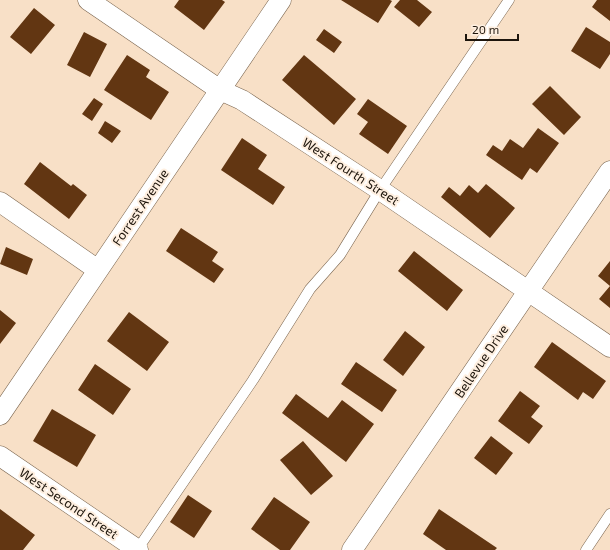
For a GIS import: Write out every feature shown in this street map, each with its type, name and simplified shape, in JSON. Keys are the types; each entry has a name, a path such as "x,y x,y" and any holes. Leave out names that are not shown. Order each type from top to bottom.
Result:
{"street":[{"name":"West Fourth Street","path":"88,0 220,90 242,100 380,190 610,347"},
{"name":"Forrest Avenue","path":"0,415 281,0"},
{"name":"Bellevue Drive","path":"352,550 610,171"},
{"path":"0,202 98,270"},
{"name":"West Second Street","path":"0,456 138,550"}],"lane":[{"path":"138,550 252,380 310,289 340,255 380,190 509,0"},
{"path":"586,550 610,514"}],"building":[{"path":"179,0 222,0 225,2 204,30 174,7"},
{"path":"341,0 390,0 392,1 378,23"},
{"path":"400,0 417,0 432,12 419,27 394,7"},
{"path":"597,0 610,0 610,21 592,7"},
{"path":"34,8 55,25 31,54 10,37"},
{"path":"586,27 610,42 610,54 600,69 571,51"},
{"path":"324,29 342,42 334,53 316,40"},
{"path":"84,32 107,44 90,77 67,65"},
{"path":"127,55 150,70 146,77 169,92 151,120 104,90"},
{"path":"304,55 356,99 334,125 282,80"},
{"path":"550,86 581,117 564,135 532,104"},
{"path":"94,98 103,104 92,121 82,114"},
{"path":"368,99 407,126 388,154 359,134 368,122 357,114"},
{"path":"105,121 121,131 112,143 98,133"},
{"path":"538,128 559,143 537,173 530,168 522,180 486,155 493,145 502,151 510,139 523,148"},
{"path":"242,138 267,155 258,169 285,187 273,205 221,170"},
{"path":"40,162 71,186 73,184 87,195 69,219 24,184"},
{"path":"486,184 515,208 490,238 441,197 449,187 460,196 469,185 478,193"},
{"path":"181,228 218,252 212,261 224,269 214,283 166,251"},
{"path":"6,247 33,259 27,275 0,264"},
{"path":"414,251 463,290 447,311 398,271"},
{"path":"610,261 610,286 598,276"},
{"path":"610,286 610,308 599,299"},
{"path":"0,310 16,323 0,344"},
{"path":"129,312 169,342 147,371 107,341"},
{"path":"405,331 425,347 403,376 383,360"},
{"path":"552,342 606,381 593,399 583,392 578,400 534,367"},
{"path":"356,362 397,390 382,412 341,384"},
{"path":"95,364 131,389 113,415 78,390"},
{"path":"520,391 540,406 531,417 543,426 529,444 498,421"},
{"path":"296,394 328,418 342,400 374,424 346,462 282,413"},
{"path":"52,409 96,435 77,467 33,441"},
{"path":"491,436 513,453 496,475 474,458"},
{"path":"303,441 333,476 311,495 280,460"},
{"path":"188,495 212,511 194,538 170,522"},
{"path":"274,497 310,522 290,550 280,550 251,529"},
{"path":"0,509 35,535 23,550 0,550"},
{"path":"439,509 497,548 495,550 446,550 423,534"}]}
